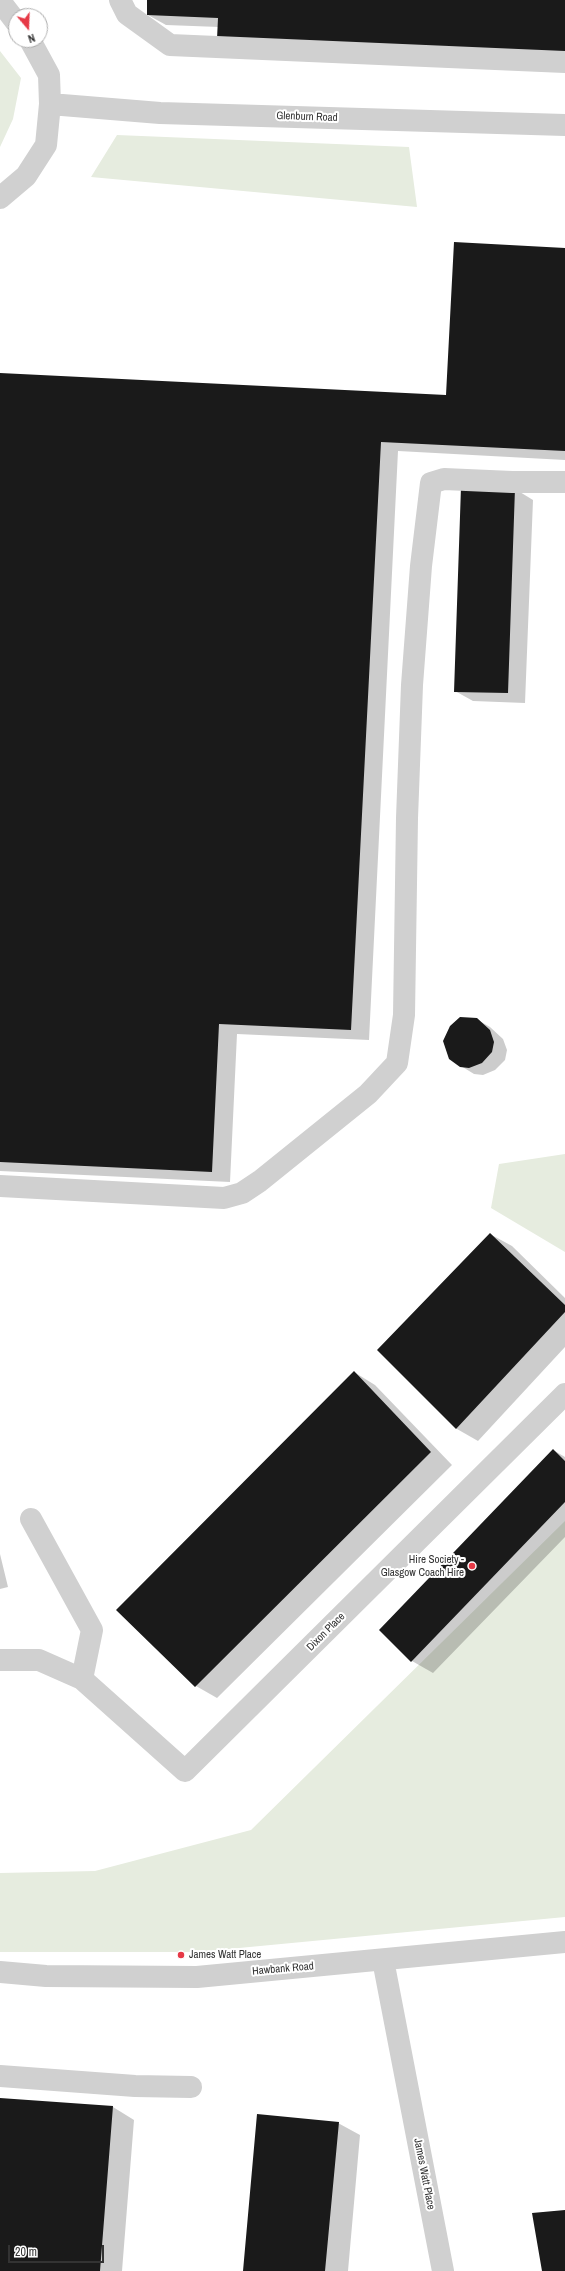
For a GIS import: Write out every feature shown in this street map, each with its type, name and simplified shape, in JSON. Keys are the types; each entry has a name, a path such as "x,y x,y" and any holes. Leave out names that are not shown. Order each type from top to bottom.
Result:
{"street":[{"path":"120,0 127,14 170,45 565,62"},
{"path":"0,1 8,12"},
{"path":"0,198 26,176 46,145 50,104 49,75 34,48"},
{"name":"Glenburn Road","path":"50,104 160,113 565,125"},
{"path":"0,1186 224,1198 242,1193 260,1181 368,1094 397,1063 404,1016 406,826 412,685 421,566 431,483 444,479 512,482 565,482"},
{"name":"Dixon Place","path":"0,1660 39,1660 82,1679 185,1772 565,1394"},
{"path":"31,1519 92,1630 82,1679"},
{"name":"Hawbank Road","path":"0,1972 46,1976 197,1977 565,1942"},
{"name":"James Watt Place","path":"383,1960 443,2271"},
{"path":"0,2076 135,2086 191,2087"}],"shaded area":[{"path":"0,51 21,78 13,119 0,147"},
{"path":"117,135 409,147 417,207 91,177"},
{"path":"565,1154 565,1252 491,1208 499,1164"},
{"path":"565,1521 565,1917 197,1952 0,1952 0,1873 95,1871 251,1830"}],"building":[{"path":"147,0 565,0 565,54 217,39 218,18 147,15"},
{"path":"454,242 565,248 565,451 381,442 351,1030 219,1024 212,1172 0,1162 0,373 446,395"},
{"path":"461,487 515,488 508,693 454,692"},
{"path":"460,1017 477,1018 490,1030 494,1042 492,1052 482,1063 469,1068 460,1067 449,1059 443,1041 450,1026"},
{"path":"490,1233 565,1305 565,1312 456,1429 377,1350"},
{"path":"354,1371 431,1452 195,1687 116,1610"},
{"name":"Hire Society - Glasgow Coach Hire","path":"553,1449 565,1461 565,1502 411,1662 379,1630"},
{"path":"0,2098 113,2106 100,2271 0,2271"},
{"path":"257,2114 339,2122 325,2271 243,2271"},
{"path":"565,2210 565,2271 542,2271 532,2213"}],"place":[{"name":"Hire Society - Glasgow Coach Hire","path":"472,1566"},
{"name":"James Watt Place","path":"181,1955"}]}
